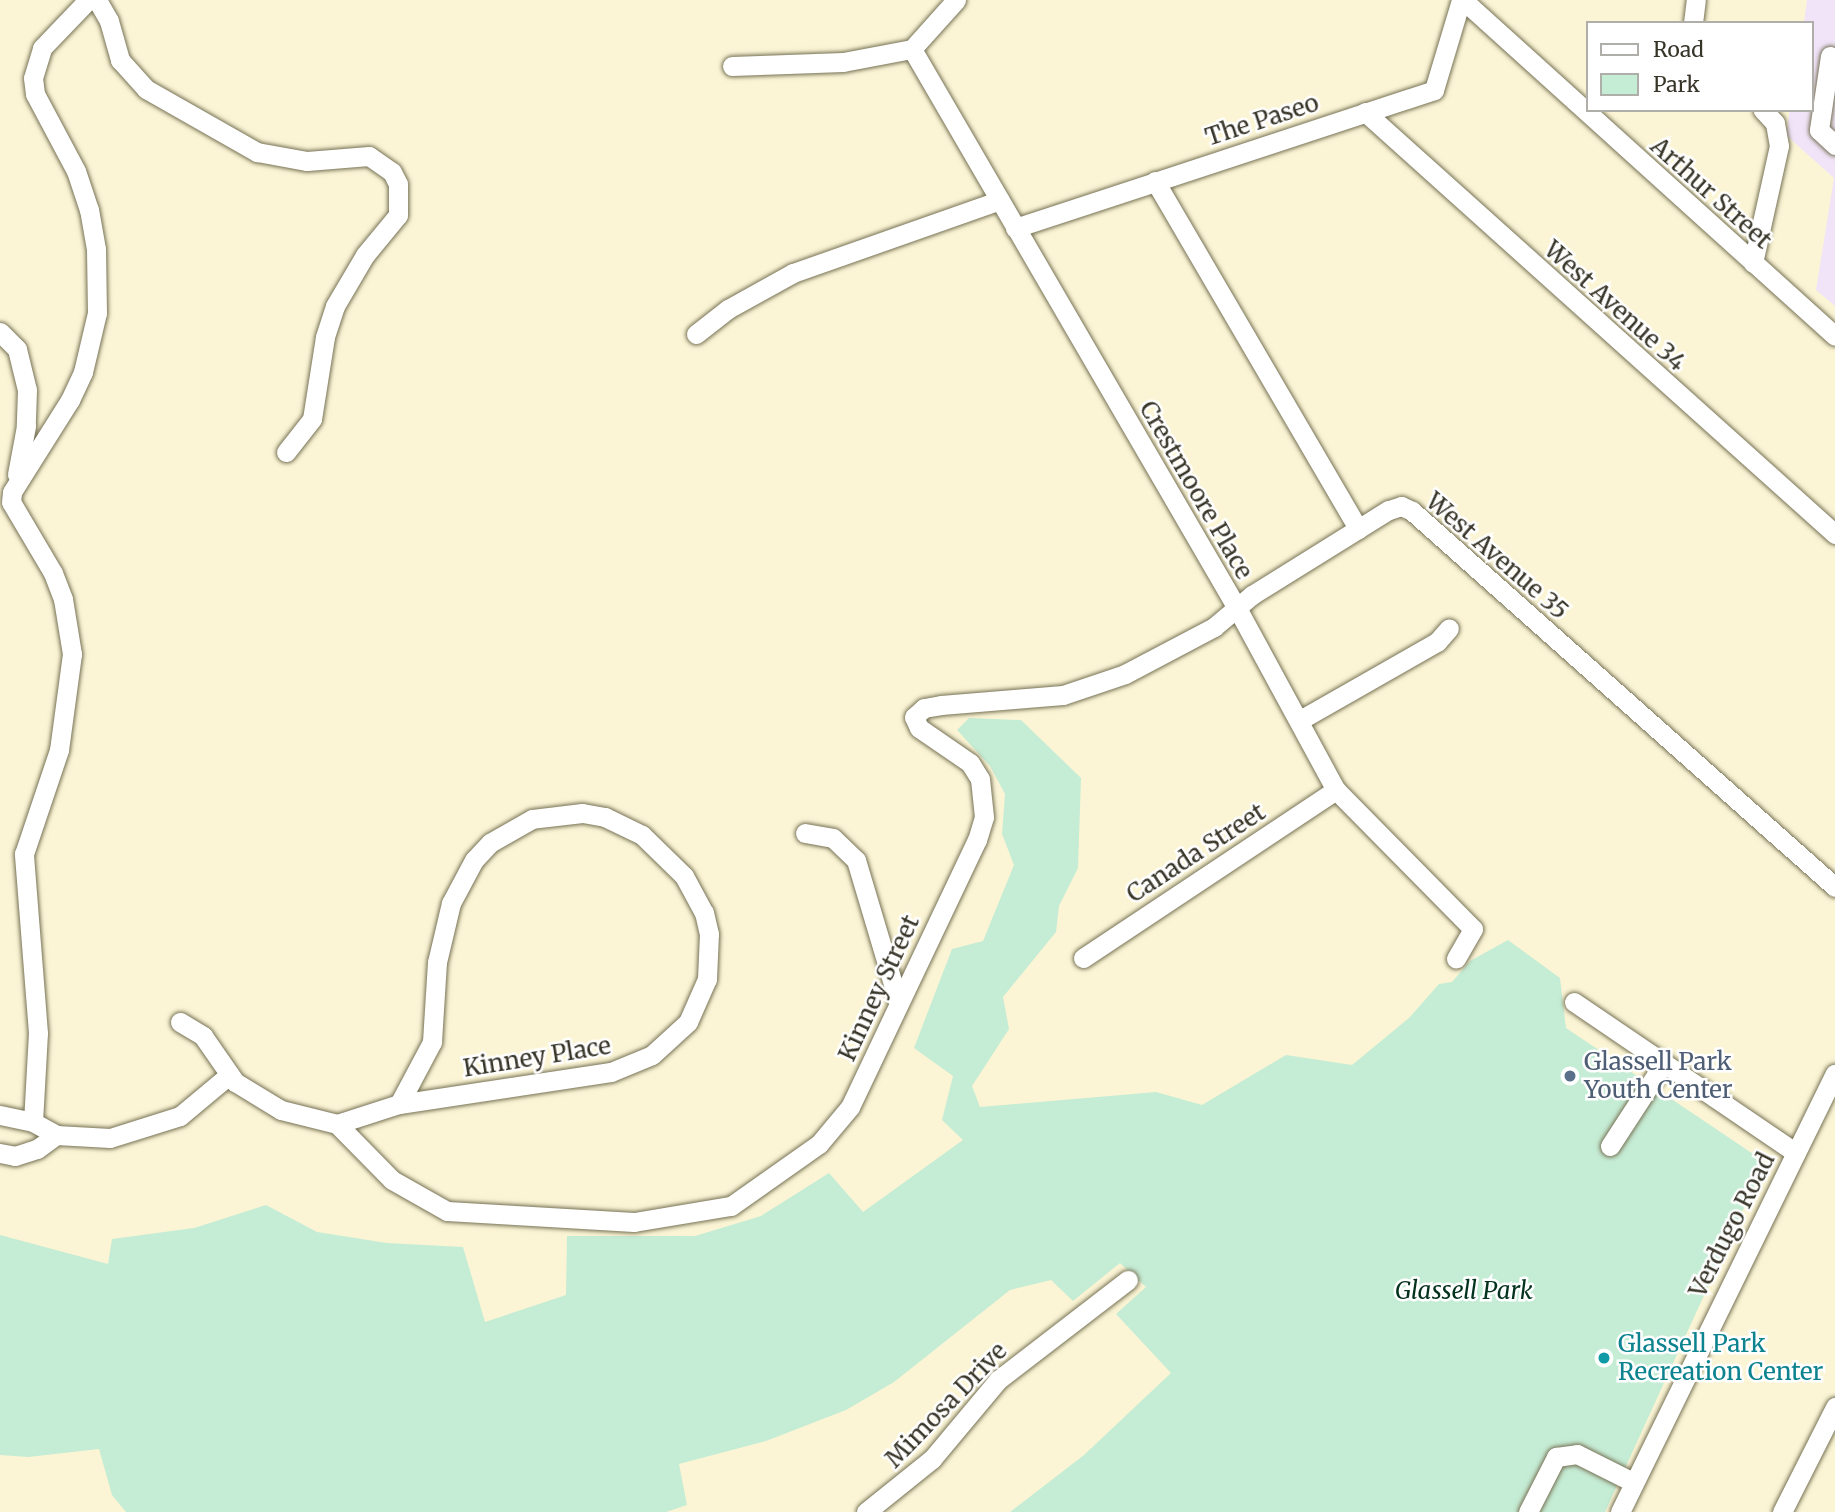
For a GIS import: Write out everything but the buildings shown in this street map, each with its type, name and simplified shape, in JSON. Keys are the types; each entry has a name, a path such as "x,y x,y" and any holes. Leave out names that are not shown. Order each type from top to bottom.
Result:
{"street":[{"path":"12,492 70,400 83,372 97,313 96,249 89,210 76,171 36,94 33,78 42,48 88,0"},
{"path":"97,0 109,21 120,60 146,89 257,152 307,161 369,156 392,172 398,184 398,215 365,255 335,306 325,337 312,419 286,452"},
{"path":"732,66 816,64 912,49 956,0"},
{"name":"The Paseo","path":"1015,228 1434,90 1462,0"},
{"name":"Arthur Street","path":"1462,0 1835,336"},
{"path":"1693,21 1696,0"},
{"name":"Crestmoore Place","path":"912,49 1237,607 1336,790 1473,929 1457,959"},
{"path":"1830,56 1819,130 1835,145"},
{"name":"West Avenue 34","path":"1365,112 1835,534"},
{"path":"1753,263 1779,146 1776,123 1765,112"},
{"path":"1155,181 1358,529"},
{"path":"696,334 728,309 793,273 1000,200"},
{"path":"0,332 17,349 27,390 26,426 12,492 13,513 38,545 63,598 72,654 59,750 24,854 38,1033 33,1122"},
{"name":"West Avenue 35","path":"1358,529 1389,510 1401,506 1412,511 1835,887"},
{"name":"Kinney Street","path":"337,1125 392,1180 447,1211 634,1222 718,1210 748,1198 838,1125 977,840 984,817 985,797 970,762 919,728 914,717 924,708 941,705 1033,700 1094,687 1167,654 1214,627 1237,607 1358,529"},
{"path":"1300,720 1437,642 1449,628"},
{"name":"Canada Street","path":"1083,958 1336,790"},
{"name":"Kinney Place","path":"337,1125 399,1104 621,1069 653,1055 688,1021 707,979 710,956 704,914 684,876 658,849 625,825 605,817 557,813 532,819 509,829 474,860 451,904 441,935 432,1042 399,1104"},
{"path":"805,833 833,838 856,860 898,1001"},
{"path":"1574,1002 1796,1153"},
{"path":"180,1022 203,1036 229,1075 281,1110 337,1125"},
{"path":"1610,1146 1664,1063"},
{"name":"Verdugo Road","path":"1620,1512 1835,1074"},
{"path":"0,1115 33,1122 56,1135 110,1138 162,1125 180,1116 229,1075"},
{"path":"0,1153 15,1156 37,1149 56,1135"},
{"name":"Mimosa Drive","path":"866,1512 932,1459 998,1380 1128,1279"},
{"path":"1782,1512 1835,1407"},
{"path":"1528,1512 1556,1457 1577,1454 1633,1482"}],"shaded area":[{"path":"1807,0 1835,0 1835,306 1816,290 1834,178 1786,135 1790,112 1814,112 1814,21 1804,21"}],"green space":[{"name":"Glassell Park","path":"969,718 1021,720 1081,778 1078,868 1059,906 1056,932 1003,997 1009,1029 972,1086 980,1107 1156,1092 1202,1105 1286,1055 1352,1065 1409,1018 1439,984 1452,982 1470,961 1508,940 1560,978 1566,1028 1765,1162 1605,1512 1010,1512 1084,1455 1171,1373 1116,1314 1146,1287 1120,1263 1073,1301 1051,1280 1010,1290 894,1382 846,1410 766,1441 679,1464 687,1505 666,1512 126,1512 112,1495 99,1449 28,1457 0,1455 0,1235 108,1264 112,1239 194,1228 266,1205 317,1232 387,1243 463,1247 485,1322 566,1295 567,1236 695,1236 761,1216 829,1173 863,1212 963,1140 942,1120 953,1076 914,1048 952,949 983,941 1014,865 1002,834 1005,794 990,766 957,730"}],"place":[{"name":"Glassell Park Youth Center","path":"1570,1076"},
{"name":"Glassell Park Recreation Center","path":"1604,1358"}]}
